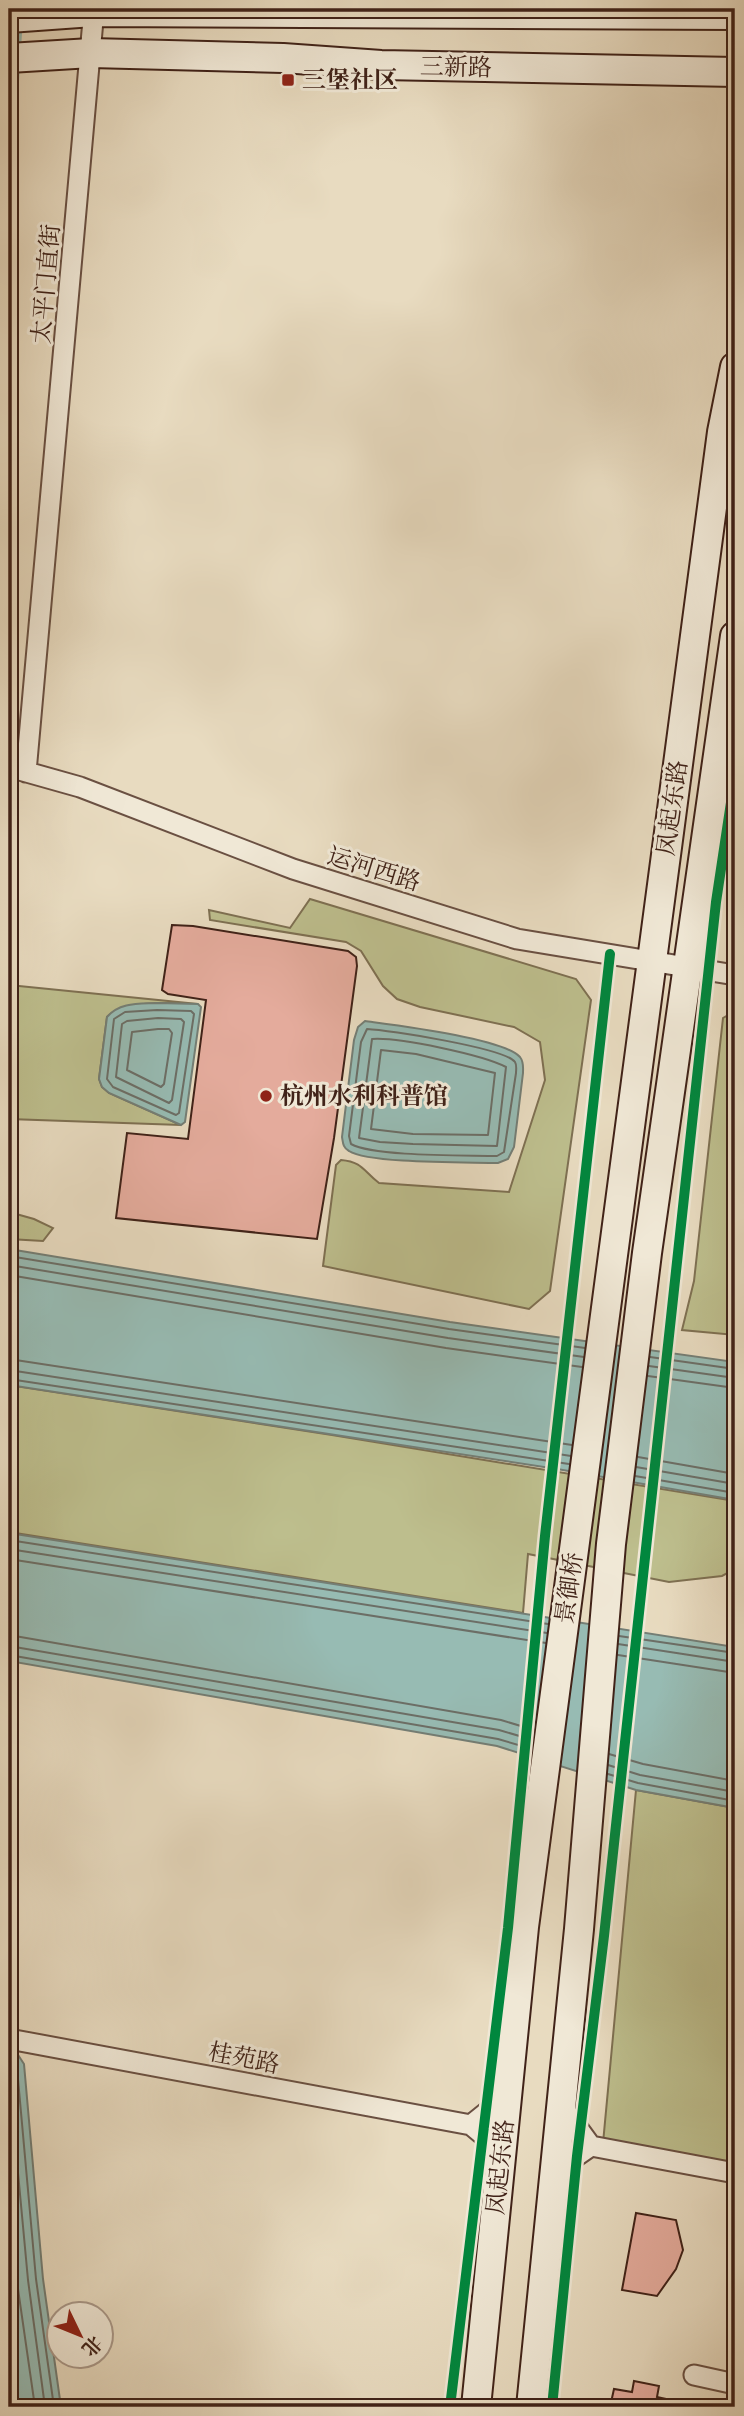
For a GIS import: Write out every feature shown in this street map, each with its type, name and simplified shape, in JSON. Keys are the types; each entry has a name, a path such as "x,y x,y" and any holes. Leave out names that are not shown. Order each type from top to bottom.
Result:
{"main road":[{"path":"9,18 93,11 735,15"},
{"name":"三新路","path":"9,58 91,53 284,58 381,65 735,72"},
{"name":"凤起东路","path":"614,1250 720,445 735,367"},
{"name":"凤起东路","path":"647,1253 735,636"},
{"name":"景御桥","path":"524,1927 614,1250"},
{"name":"景御桥","path":"561,2105 579,1929 611,1544 647,1253"},
{"name":"凤起东路","path":"476,2407 524,1927"},
{"path":"531,2407 561,2105"}],"street":[{"name":"太平门直街","path":"17,770 91,53 93,11"},
{"name":"运河西路","path":"17,770 80,787 293,869 516,939 735,975"},
{"name":"桂苑路","path":"9,2039 471,2125 502,2151"},
{"path":"471,2125 507,2096"},
{"path":"561,2105 591,2146 735,2173"},
{"path":"555,2171 591,2146"},
{"path":"694,2375 735,2384"}],"green space":[{"path":"310,899 576,979 591,1000 550,1291 529,1309 323,1266 336,1165 341,1160 358,1165 379,1183 509,1192 545,1080 540,1042 514,1027 420,1007 397,999 383,986 361,951 346,942 210,920 209,910 290,928"},
{"path":"9,985 198,1004 137,1005 115,1011 107,1017 99,1079 102,1087 109,1093 181,1125 9,1119"},
{"path":"735,1011 735,1335 682,1330 694,1281 723,1018"},
{"path":"9,1212 53,1228 43,1241 9,1239"},
{"path":"9,1385 735,1501 735,1569 722,1576 669,1582 528,1554 523,1613 9,1532"},
{"path":"636,1790 735,1808 735,2177 602,2154"}],"water":[{"path":"157,1003 198,1004 201,1007 185,1122 181,1125 109,1093 102,1087 99,1079 107,1017 124,1006"},
{"path":"365,1021 471,1038 510,1050 520,1057 523,1073 514,1147 508,1159 498,1163 397,1160 349,1151 342,1137 354,1040 358,1027"},
{"path":"9,1249 450,1322 735,1362 735,1500 557,1469 9,1385"},
{"path":"9,1533 735,1647 735,1808 636,1790 497,1746 9,1661"},
{"path":"9,2041 24,2064 46,2300 46,2370 56,2370 61,2407 9,2407"}],"building":[{"name":"杭州水利科普馆","path":"172,925 348,951 356,957 334,1138 317,1239 116,1218 127,1133 188,1139 206,1000 168,994 162,990"},
{"path":"636,2213 676,2220 683,2250 676,2269 657,2296 622,2290"},
{"path":"634,2381 659,2386 657,2397 671,2400 670,2407 610,2407 614,2389 632,2392"}],"waterway":[{"path":"9,89 14,9"}],"cycle path":[{"path":"552,2407 577,2156 604,1936 716,902 735,776"},
{"path":"450,2407 508,1928 545,1536 610,954"}],"place":[{"name":"三堡社区","path":"288,80"},
{"name":"杭州水利科普馆","path":"266,1096"}]}
